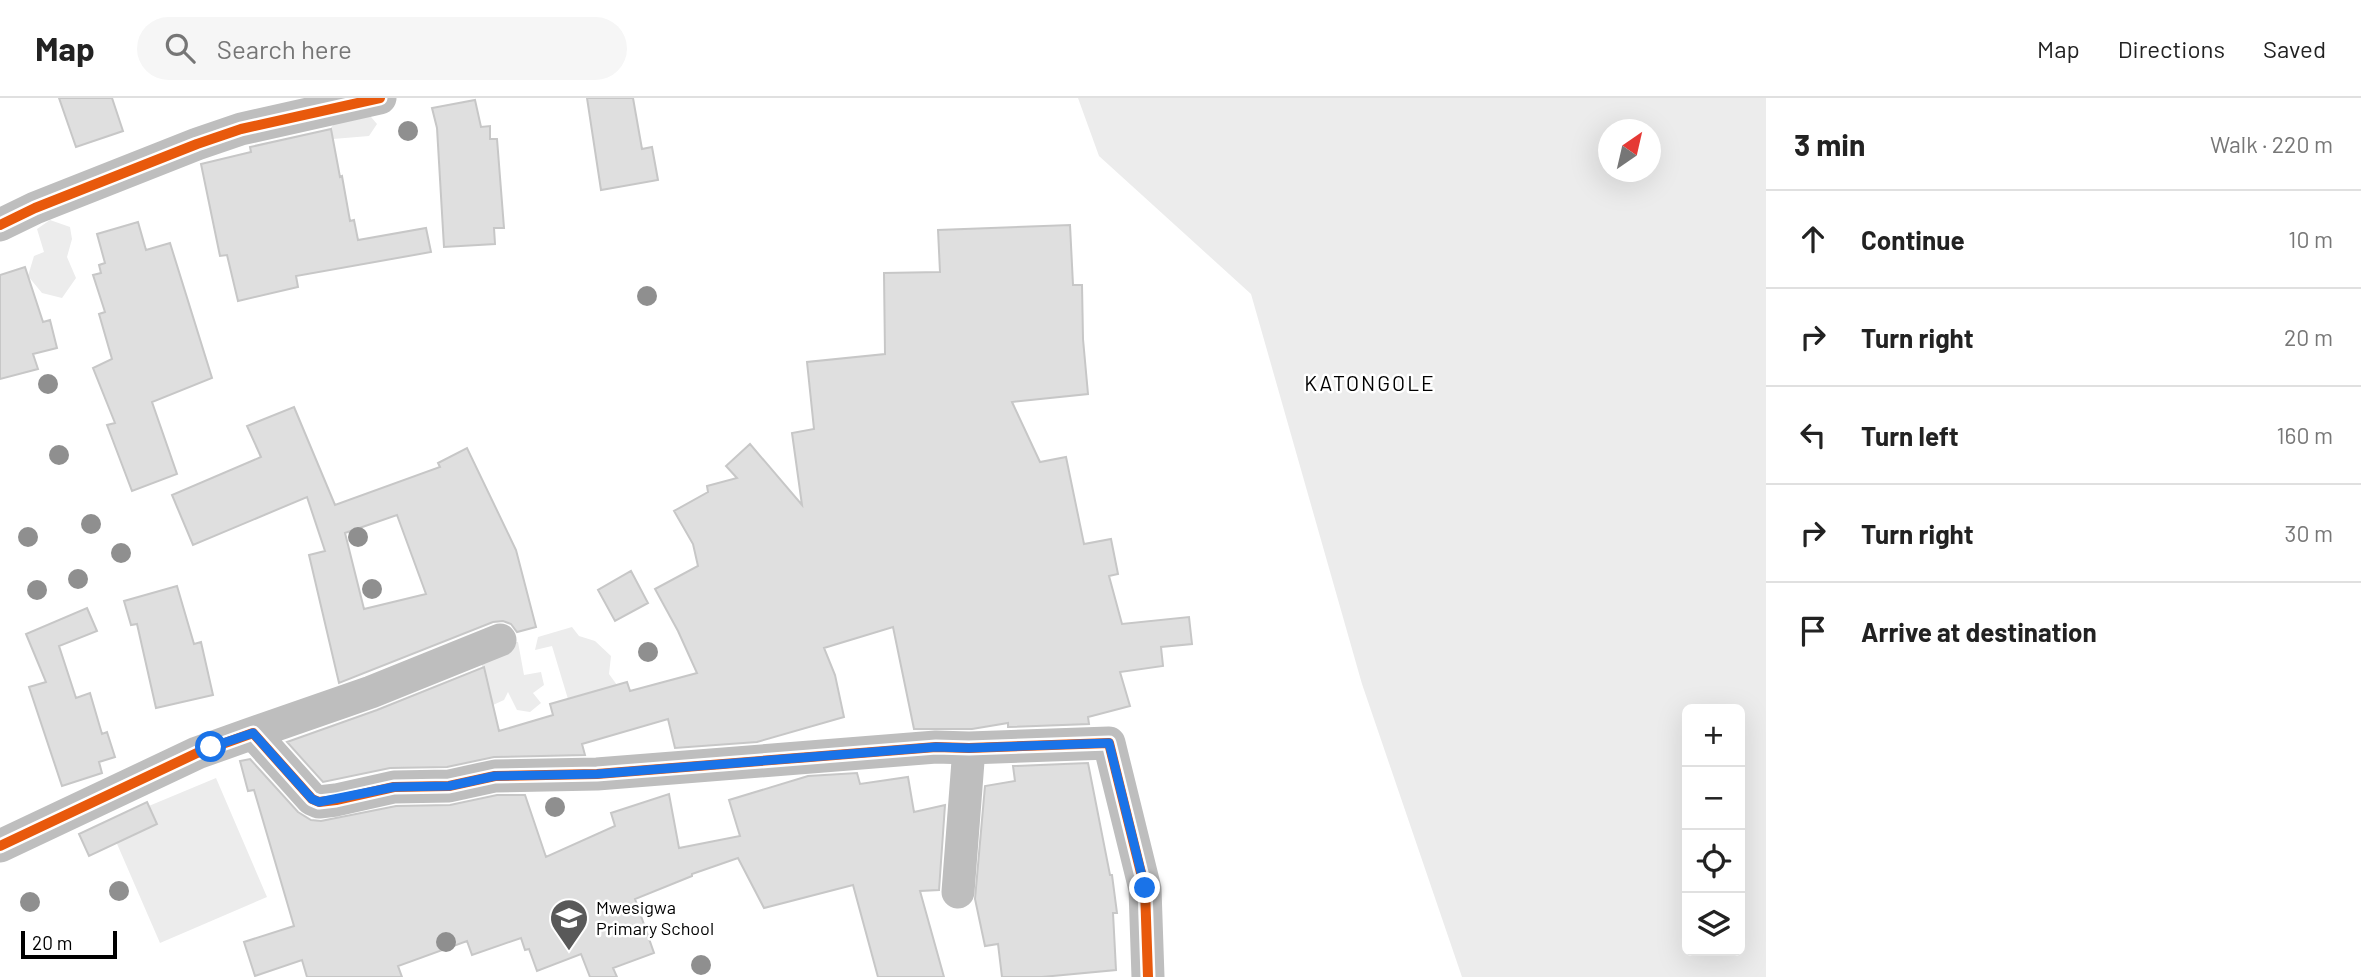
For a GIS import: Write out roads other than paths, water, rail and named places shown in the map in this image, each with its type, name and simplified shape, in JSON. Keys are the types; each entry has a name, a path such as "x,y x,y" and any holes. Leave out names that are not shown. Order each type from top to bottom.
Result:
{"street":[{"path":"0,225 48,203 241,129 380,98"},
{"path":"0,846 197,753 371,692 500,640"},
{"path":"253,733 312,799 319,802 394,787 449,786 495,776 597,774 936,747 1109,743 1145,888 1148,977"},
{"path":"958,892 969,748"}],"place":[{"name":"Mwesigwa Primary School","path":"569,952"}],"district":[{"name":"KATONGOLE","path":"1370,384"}]}
